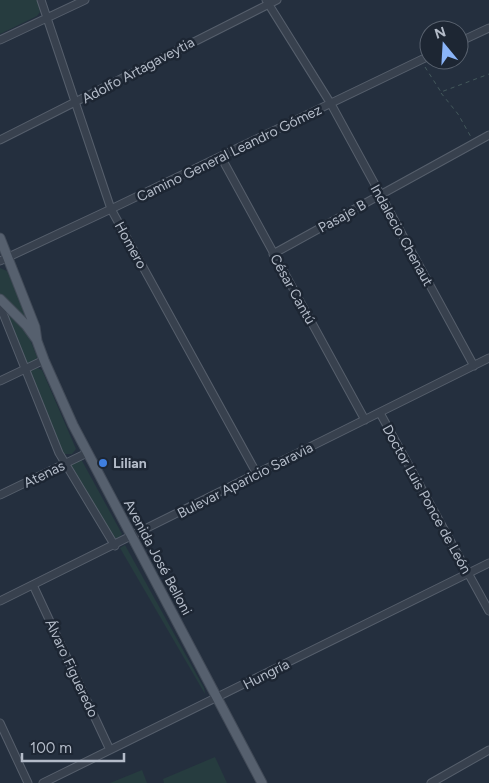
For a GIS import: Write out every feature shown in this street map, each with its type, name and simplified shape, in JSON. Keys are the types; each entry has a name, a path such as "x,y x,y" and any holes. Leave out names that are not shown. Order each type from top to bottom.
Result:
{"main road":[{"name":"Avenida José Belloni","path":"0,238 4,259 35,327 44,360 87,453 262,783"},
{"name":"Avenida José Belloni","path":"0,299 26,325 37,340"}],"street":[{"name":"Homero","path":"41,0 112,209 257,474"},
{"path":"0,40 85,0"},
{"name":"Adolfo Artagaveytia","path":"0,140 267,2 277,0"},
{"name":"Indalecio Chenaut","path":"267,2 330,104 474,366"},
{"path":"469,37 489,28"},
{"name":"Camino General Leandro Gómez","path":"4,259 419,61"},
{"name":"Pasaje B","path":"273,254 489,135"},
{"name":"César Cantú","path":"221,157 365,420"},
{"path":"0,306 65,464 114,546"},
{"name":"Bulevar Aparicio Saravia","path":"0,601 489,358"},
{"path":"0,381 44,360"},
{"name":"Doctor Luis Ponce de León","path":"380,413 489,612"},
{"name":"Atenas","path":"0,495 87,453"},
{"name":"Hungría","path":"43,783 489,563"},
{"name":"Álvaro Figueredo","path":"34,585 110,750"},
{"path":"0,723 28,783"},
{"path":"431,783 489,750"}],"path":[{"path":"428,70 440,92 458,114 474,142"},
{"path":"440,92 489,74"}],"green space":[{"path":"0,0 38,0 40,12 37,16 0,34"},
{"path":"0,268 7,271 35,334 23,315 0,295"},
{"path":"6,313 27,332 37,357 36,361 27,365"},
{"path":"37,368 42,370 76,449 72,454 64,454 61,451 29,372"},
{"path":"81,459 122,534 117,540 114,540 70,466"},
{"path":"125,545 204,688 205,694 120,548"},
{"path":"215,757 227,783 164,783 163,779"},
{"path":"142,770 147,783 110,783"}],"place":[{"name":"Lilian","path":"103,463"}]}
